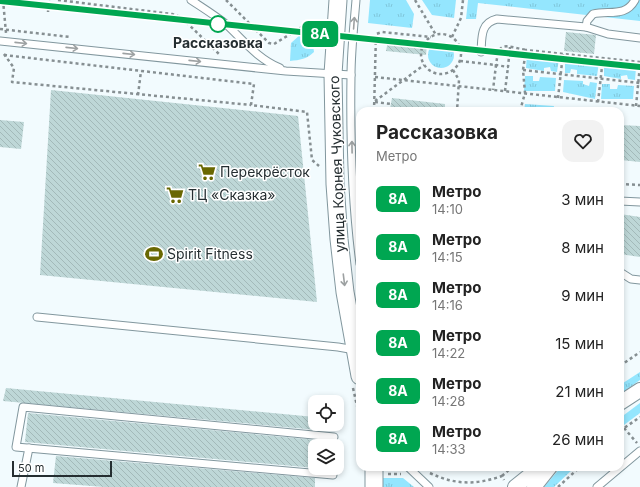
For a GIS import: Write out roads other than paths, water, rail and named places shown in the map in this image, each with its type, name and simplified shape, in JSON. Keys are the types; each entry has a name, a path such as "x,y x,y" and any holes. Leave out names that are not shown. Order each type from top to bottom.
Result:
{"street":[{"name":"улица Корнея Чуковского","path":"338,0 333,74 335,184 339,239 356,345"},
{"path":"624,400 640,390"},
{"path":"510,485 533,471"},
{"path":"534,487 547,471"}],"lane":[{"path":"191,0 226,25 245,44 271,65 286,71"},
{"path":"356,0 351,75 352,184 356,224"},
{"path":"586,27 587,21 593,14 623,12 629,8 635,0"},
{"path":"481,52 483,29 491,20 497,19 586,27 608,34 640,38"},
{"path":"3,41 286,71 351,75"},
{"path":"624,201 640,202"},
{"path":"624,275 631,279 640,280"},
{"path":"37,317 338,347 356,351"},
{"path":"308,473 16,447 23,407 334,436"},
{"path":"27,487 21,487 29,448"},
{"path":"624,464 640,451"},
{"path":"407,471 429,487"},
{"path":"597,487 616,471"}],"metro line":[{"name":"8А","path":"0,1 640,67"}],"place":[{"name":"Рассказовка","path":"218,24"},
{"name":"Перекрёсток","path":"207,172"},
{"name":"ТЦ «Сказка»","path":"175,195"},
{"name":"Spirit Fitness","path":"154,254"}]}
